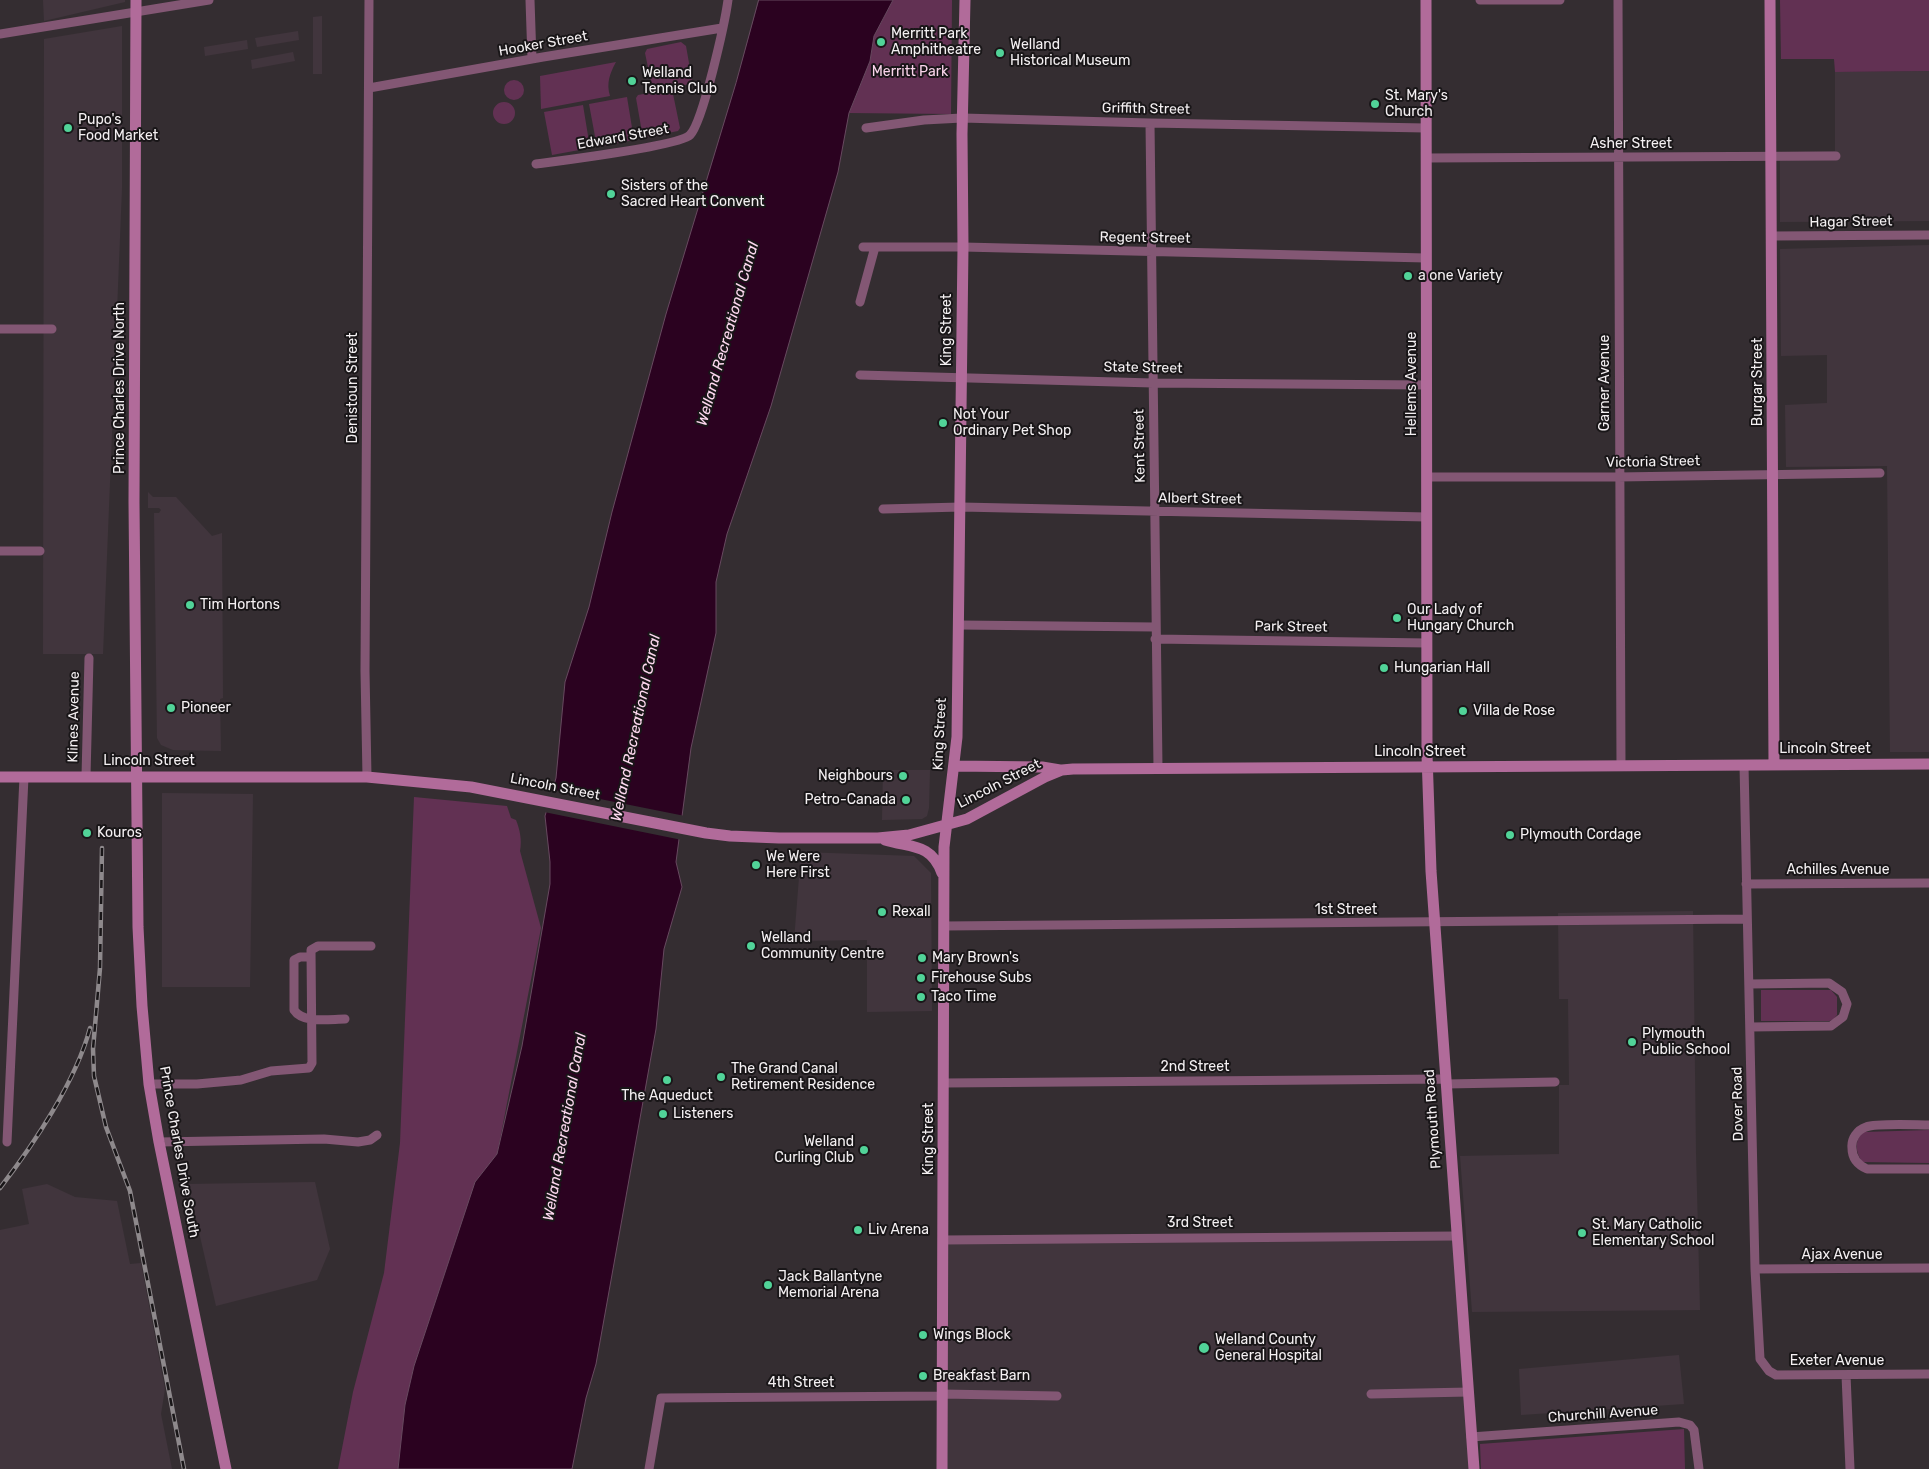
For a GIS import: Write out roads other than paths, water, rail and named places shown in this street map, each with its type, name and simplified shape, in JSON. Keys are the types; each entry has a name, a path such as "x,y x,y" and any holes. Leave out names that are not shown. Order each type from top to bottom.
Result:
{"main road":[{"name":"Prince Charles Drive North","path":"136,0 134,502 137,776"},
{"name":"King Street","path":"942,1469 944,876 946,825 957,737 961,507 962,118 965,0"},
{"name":"Hellems Avenue","path":"1426,0 1428,767"},
{"name":"Burgar Street","path":"1770,0 1774,764"},
{"name":"Lincoln Street","path":"0,777 367,777 454,784 724,835 758,838 878,838 909,835 967,819 1044,777 1062,770 1929,764"},
{"path":"954,766 1042,767 1062,770"},
{"name":"Plymouth Road","path":"1428,767 1431,871 1474,1469"},
{"name":"Prince Charles Drive South","path":"137,776 138,927 142,1006 149,1084 159,1142 193,1300 226,1469"},
{"path":"878,838 925,850 936,859 944,876"}],"street":[{"path":"0,34 136,12 161,4 209,0"},
{"name":"Denistoun Street","path":"367,777 365,671 369,0"},
{"path":"530,0 532,59"},
{"name":"Edward Street","path":"536,164 685,139 691,134 699,117 728,0"},
{"path":"1480,0 1560,0"},
{"name":"Garner Avenue","path":"1618,0 1618,477 1621,766"},
{"name":"Hooker Street","path":"369,88 722,28"},
{"name":"Griffith Street","path":"866,128 924,120 962,118 1150,124 1426,128"},
{"name":"Kent Street","path":"1150,124 1158,768"},
{"name":"Asher Street","path":"1426,158 1836,156"},
{"name":"Hagar Street","path":"1772,236 1929,235"},
{"name":"Regent Street","path":"864,247 963,247 1426,258"},
{"path":"860,302 875,247"},
{"path":"0,330 52,329"},
{"name":"State Street","path":"860,375 1153,383 1427,385"},
{"name":"Victoria Street","path":"1427,477 1618,477 1880,473"},
{"name":"Albert Street","path":"883,509 961,507 1427,516"},
{"path":"0,551 40,551"},
{"path":"959,625 1155,627"},
{"name":"Park Street","path":"1155,639 1427,643"},
{"name":"Klines Avenue","path":"86,776 89,658"},
{"name":"Dover Road","path":"1744,765 1755,1269 1759,1352"},
{"path":"7,1142 24,777"},
{"name":"Achilles Avenue","path":"1746,884 1929,884"},
{"name":"1st Street","path":"944,926 1747,919"},
{"path":"149,1084 197,1084 241,1080 271,1071 309,1068 312,1063 311,950 316,947 371,946"},
{"path":"310,957 300,957 294,960 293,1004 296,1014 300,1017 311,1019 345,1019"},
{"path":"1749,984 1829,983 1842,992 1846,1004 1843,1017 1831,1026 1750,1027"},
{"name":"2nd Street","path":"944,1083 1555,1082"},
{"path":"1929,1126 1867,1126 1856,1134 1852,1147 1855,1160 1867,1169 1929,1169"},
{"path":"159,1142 315,1139 358,1142 370,1140 377,1135"},
{"name":"3rd Street","path":"944,1240 1457,1236"},
{"name":"Ajax Avenue","path":"1755,1269 1929,1268"},
{"name":"Exeter Avenue","path":"1759,1352 1764,1366 1776,1375 1929,1374"},
{"path":"1846,1375 1850,1469"},
{"path":"1370,1394 1469,1392"},
{"name":"4th Street","path":"649,1469 661,1398 942,1395 1057,1396"},
{"name":"Churchill Avenue","path":"1471,1437 1679,1422 1690,1425 1694,1430 1699,1469"}],"water":[{"name":"Welland Recreational Canal","path":"759,0 893,0 874,36 870,61 849,113 838,172 771,406 727,534 716,582 716,633 691,748 676,862 682,887 664,949 656,1029 596,1364 586,1398 572,1469 398,1469 405,1405 414,1366 475,1182 497,1154 522,1046 550,884 550,862 545,816 556,778 565,682 589,607 612,512 666,314 736,83"}],"railway":[{"path":"102,848 100,968 93,1049 94,1076 106,1127 130,1191 184,1469"},
{"path":"0,1188 40,1132 64,1090 84,1048 90,1028"}],"place":[{"name":"Merritt Park Amphitheatre","path":"881,42"},
{"name":"Welland Historical Museum","path":"1000,53"},
{"name":"Welland Tennis Club","path":"632,81"},
{"name":"St. Mary's Church","path":"1375,104"},
{"name":"Pupo's Food Market","path":"68,128"},
{"name":"Sisters of the Sacred Heart Convent","path":"611,194"},
{"name":"a one Variety","path":"1408,276"},
{"name":"Not Your Ordinary Pet Shop","path":"943,423"},
{"name":"Tim Hortons","path":"190,605"},
{"name":"Our Lady of Hungary Church","path":"1397,618"},
{"name":"Hungarian Hall","path":"1384,668"},
{"name":"Pioneer","path":"171,708"},
{"name":"Villa de Rose","path":"1463,711"},
{"name":"Neighbours","path":"903,776"},
{"name":"Petro-Canada","path":"906,800"},
{"name":"Kouros","path":"87,833"},
{"name":"Plymouth Cordage","path":"1510,835"},
{"name":"We Were Here First","path":"756,865"},
{"name":"Rexall","path":"882,912"},
{"name":"Welland Community Centre","path":"751,946"},
{"name":"Mary Brown's","path":"922,958"},
{"name":"Firehouse Subs","path":"921,978"},
{"name":"Taco Time","path":"921,997"},
{"name":"Plymouth Public School","path":"1632,1042"},
{"name":"The Grand Canal Retirement Residence","path":"721,1077"},
{"name":"The Aqueduct","path":"667,1080"},
{"name":"Listeners","path":"663,1114"},
{"name":"Welland Curling Club","path":"864,1150"},
{"name":"Liv Arena","path":"858,1230"},
{"name":"St. Mary Catholic Elementary School","path":"1582,1233"},
{"name":"Jack Ballantyne Memorial Arena","path":"768,1285"},
{"name":"Wings Block","path":"923,1335"},
{"name":"Welland County General Hospital","path":"1204,1348"},
{"name":"Breakfast Barn","path":"923,1376"}],"park label":[{"name":"Merritt Park","path":"910,72"}]}
